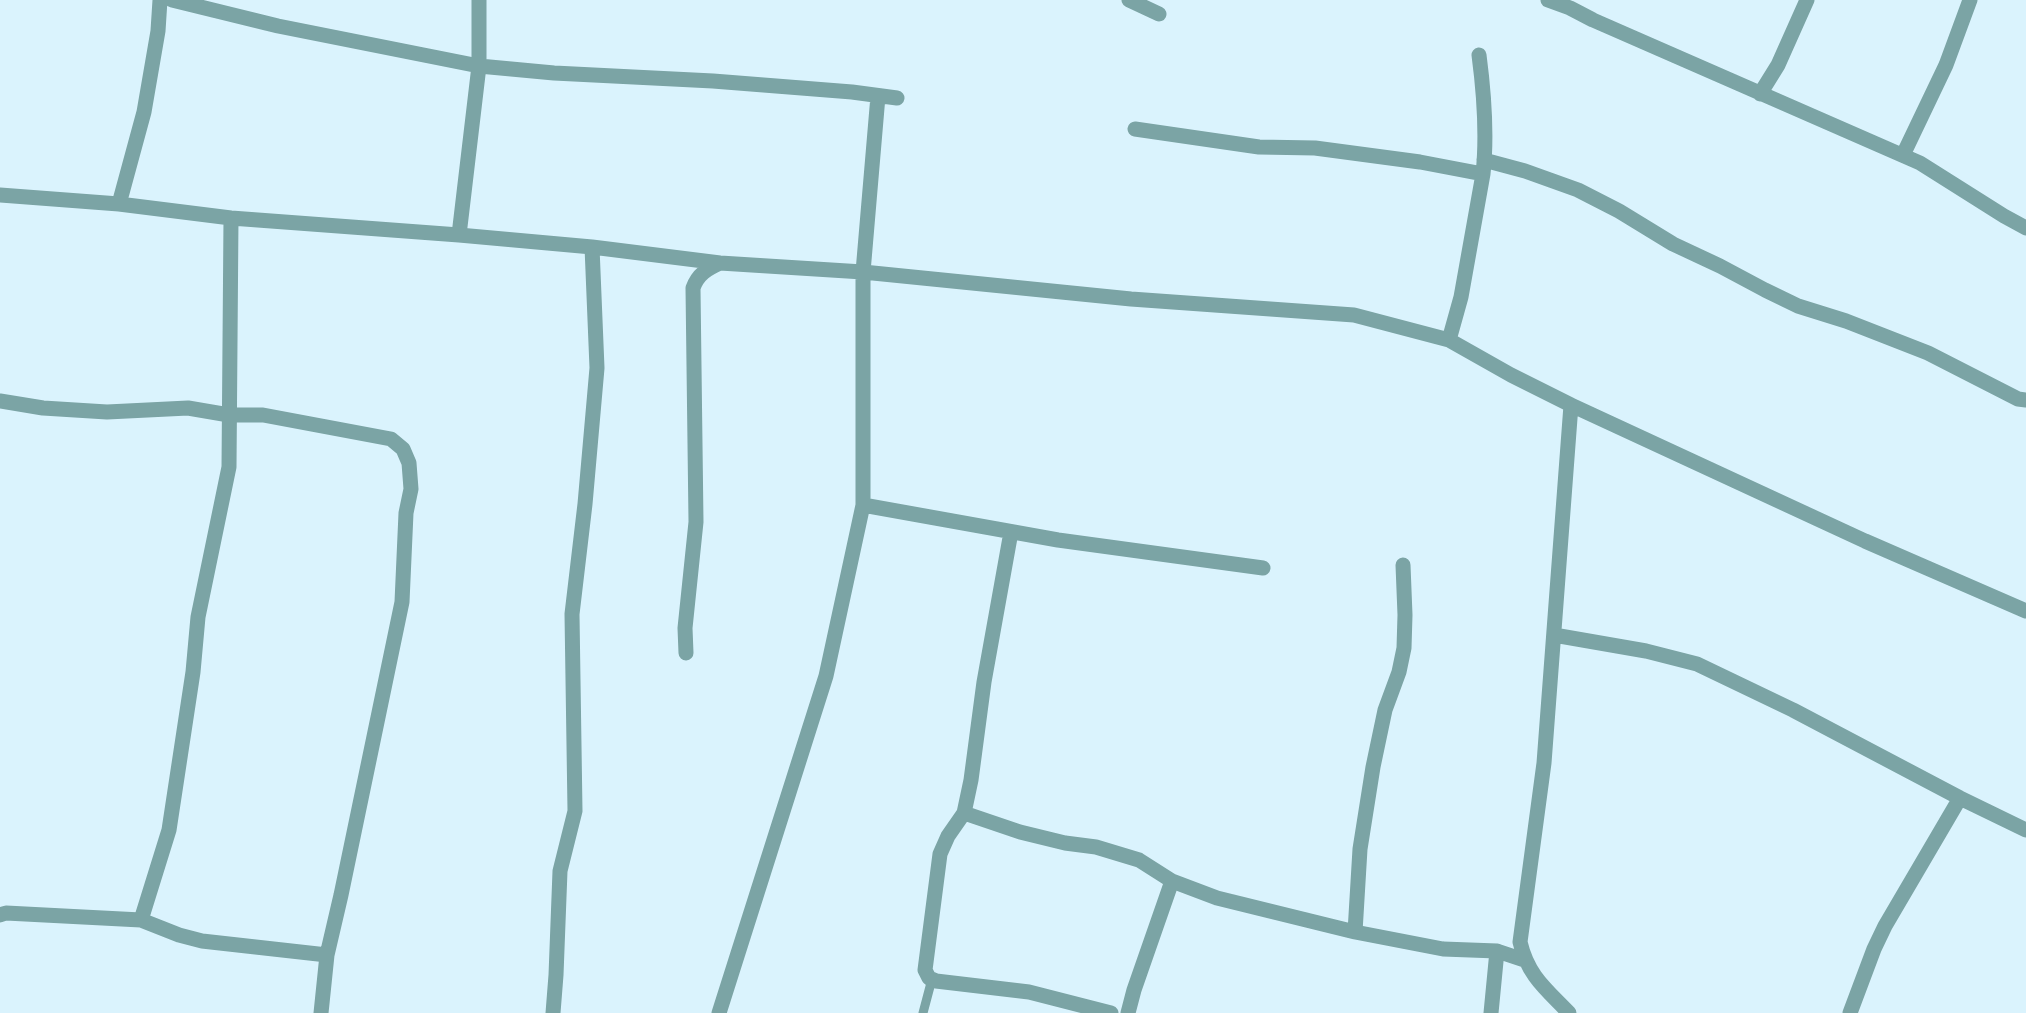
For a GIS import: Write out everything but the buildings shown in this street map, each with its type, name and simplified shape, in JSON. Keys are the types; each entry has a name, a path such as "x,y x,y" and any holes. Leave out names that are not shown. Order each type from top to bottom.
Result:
{"street":[{"path":"119,204 144,112 158,31 160,0"},
{"path":"172,0 278,26 479,66 554,73 713,81 897,98"},
{"path":"460,235 479,66 479,0"},
{"path":"1129,0 1159,14"},
{"path":"1548,0 1572,4 1593,20 1920,163 2026,228"},
{"path":"1760,94 1778,65 1807,0"},
{"path":"1903,155 1946,65 1970,0"},
{"path":"1449,340 1461,297 1484,167 1482,85 1479,55"},
{"path":"719,1013 826,676 862,505 862,272 878,96"},
{"path":"1135,130 1259,147 1315,148 1420,162 1525,172 1578,190 1619,211 1673,244 1790,302 1846,321 1928,353 2018,399 2026,400"},
{"path":"0,194 119,204 231,218 592,247 720,263 862,272 1131,299 1354,315 1449,340 1511,375 1571,405 1864,542 2026,611"},
{"path":"140,920 169,830 193,672 198,617 229,467 231,218"},
{"path":"552,1013 556,975 560,870 575,811 572,614 585,504 597,368 592,247"},
{"path":"686,653 685,628 696,522 693,288 696,278 705,270 720,263"},
{"path":"0,401 44,408 106,412 188,408 229,415 263,415 391,439 403,449 409,463 411,490 406,514 402,602 342,894 326,955 322,1013"},
{"path":"1569,1013 1533,975 1524,960 1520,942 1544,763 1571,405"},
{"path":"862,505 1011,532 1263,568"},
{"path":"1011,532 984,682 972,780 964,813 948,836 940,854 926,970 928,978 932,980 1037,994 1110,1013"},
{"path":"1355,932 1360,850 1373,767 1385,710 1399,672 1404,648 1402,564"},
{"path":"1554,636 1646,651 1697,664 1793,710 1960,798 2026,830"},
{"path":"1850,1013 1874,949 1885,926 1960,798"},
{"path":"964,813 1020,832 1065,843 1096,847 1139,860 1172,881 1217,898 1355,932 1443,949 1497,952 1524,960"},
{"path":"1128,1013 1134,990 1172,881"},
{"path":"0,915 6,913 140,920 179,935 202,941 326,955"},
{"path":"1491,1013 1497,952"}],"lane":[{"path":"923,1013 932,980"}]}
